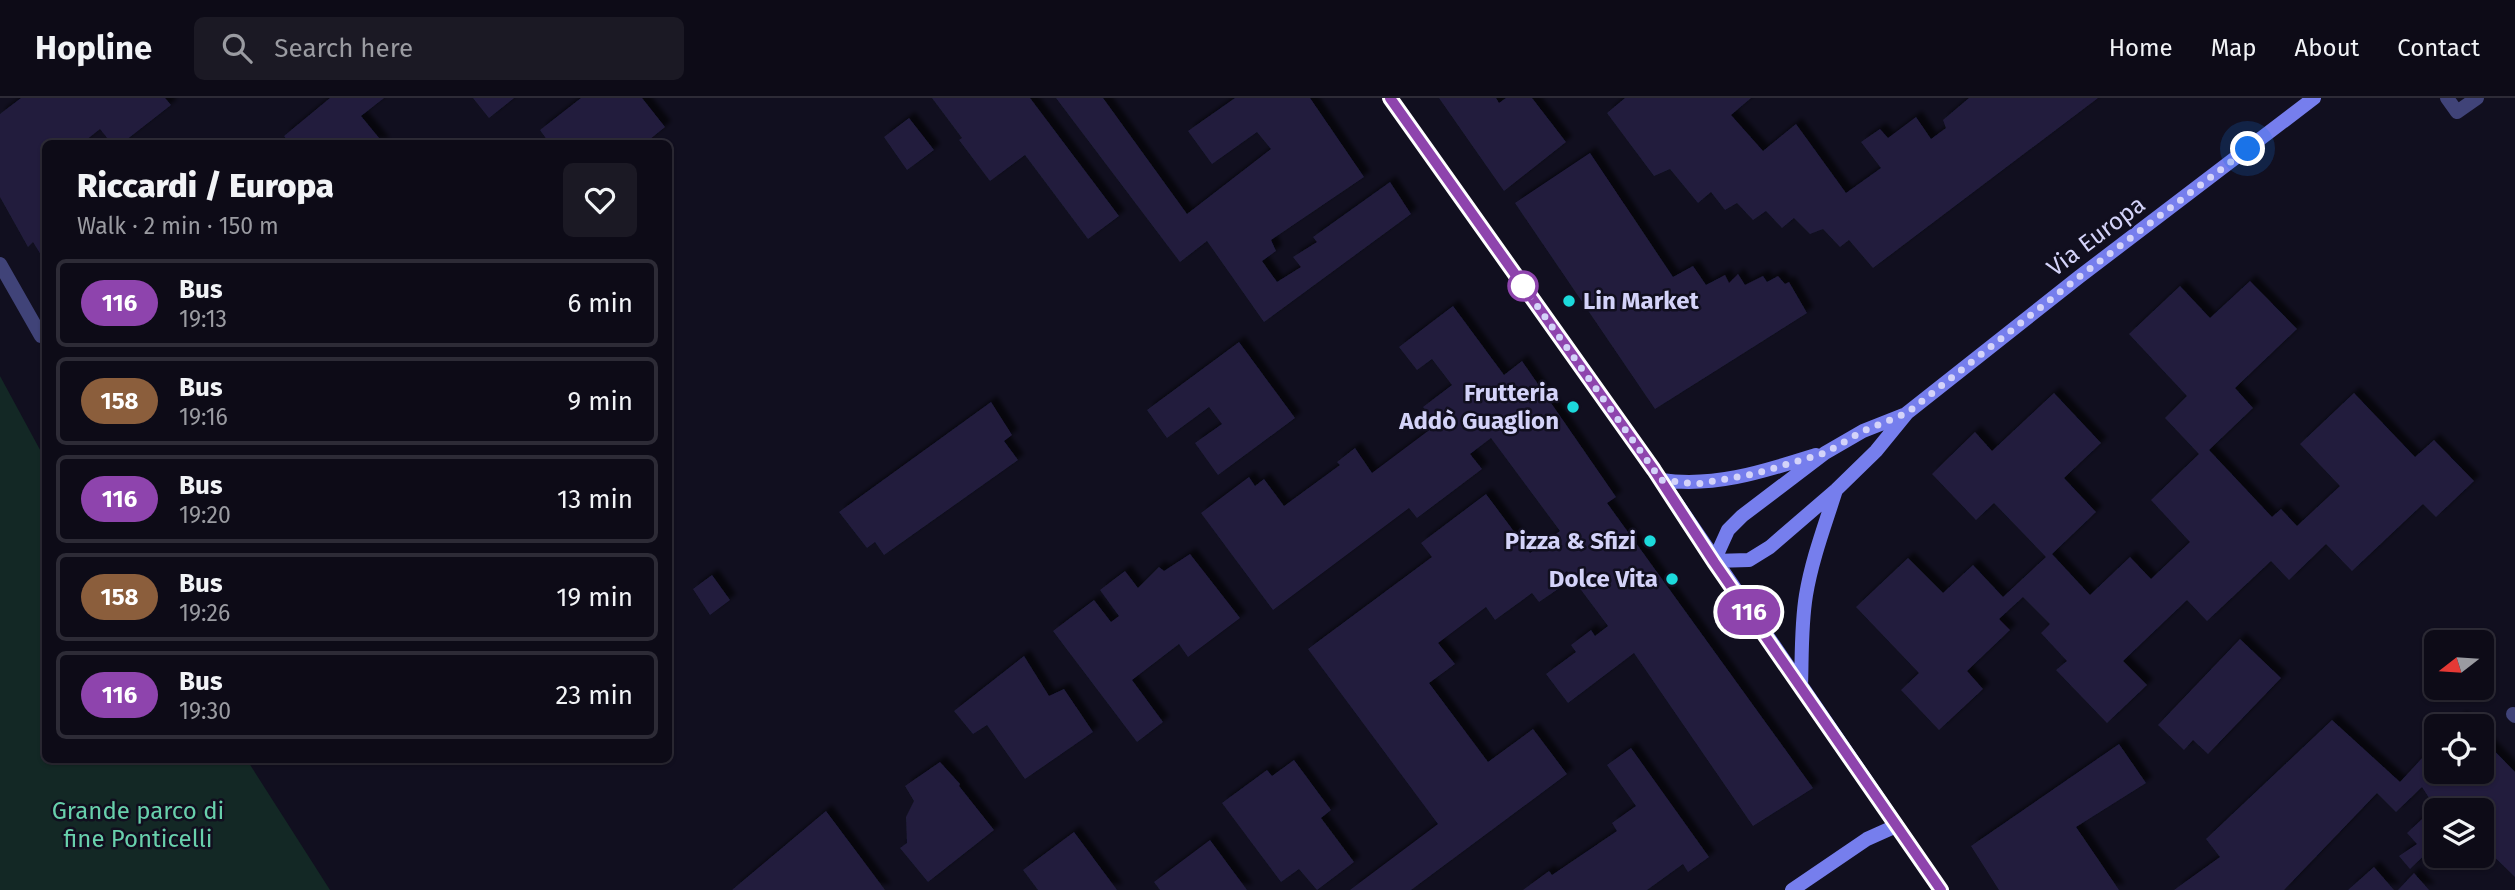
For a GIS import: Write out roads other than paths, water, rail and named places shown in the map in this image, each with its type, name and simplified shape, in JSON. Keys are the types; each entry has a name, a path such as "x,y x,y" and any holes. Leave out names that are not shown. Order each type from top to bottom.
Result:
{"main road":[{"path":"1390,98 1661,480 1714,562 1941,890"},
{"name":"Via Europa","path":"1907,413 1863,431 1825,453 1742,516 1728,530 1714,562 1749,560 1770,547 1876,451 1907,413 2079,277 2314,98"},
{"path":"1661,480 1697,484 1720,481 1825,453"},
{"path":"1801,687 1806,594 1836,490"},
{"path":"1792,890 1867,839 1896,826"}],"street":[{"path":"2447,98 2457,112 2477,98"},
{"path":"0,264 41,336"}],"place":[{"name":"Lin Market","path":"1569,301"},
{"name":"Frutteria Addò Guaglion","path":"1573,407"},
{"name":"Pizza & Sfizi","path":"1650,541"},
{"name":"Dolce Vita","path":"1672,579"}],"park label":[{"name":"Grande parco di fine Ponticelli","path":"138,825"}]}
